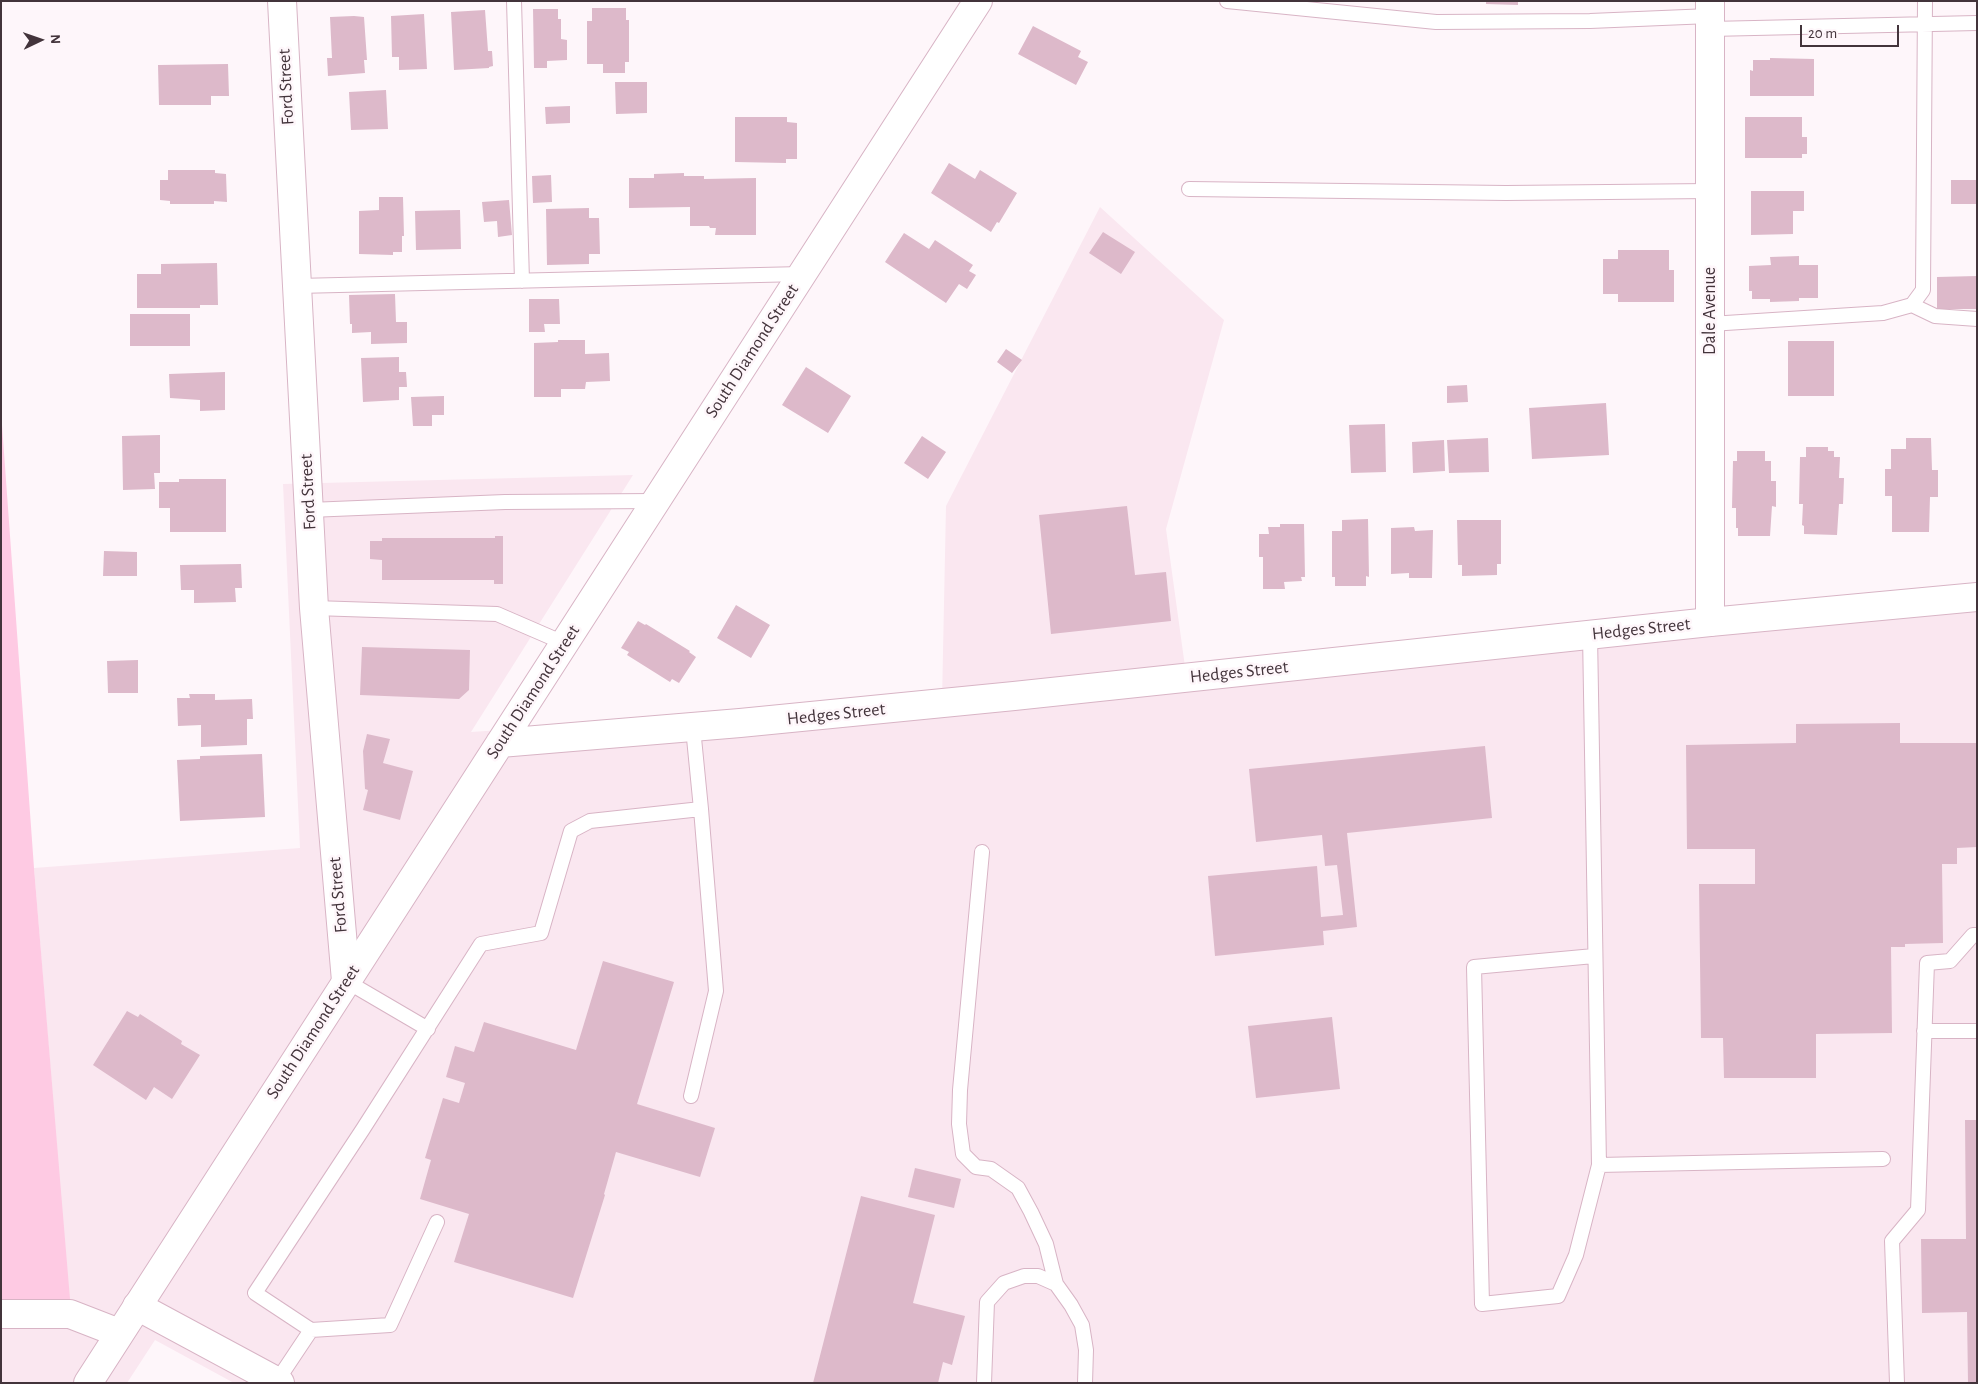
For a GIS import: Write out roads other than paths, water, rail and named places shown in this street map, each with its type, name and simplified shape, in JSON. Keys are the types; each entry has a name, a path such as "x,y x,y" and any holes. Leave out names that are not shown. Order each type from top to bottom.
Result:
{"street":[{"name":"Ford Street","path":"282,1 314,608 346,981"},
{"name":"South Diamond Street","path":"88,1383 978,1"},
{"name":"Dale Avenue","path":"1710,15 1710,622"},
{"name":"Hedges Street","path":"500,743 693,728 1014,696 1590,634 1977,597"},
{"path":"137,1306 278,1382"},
{"path":"1,1314 70,1314 119,1333"}],"lane":[{"path":"514,1 522,281"},
{"path":"1227,1 1436,22 1590,21 1710,15 1926,25 1977,24"},
{"path":"1710,324 1883,313 1912,305 1923,290 1925,1"},
{"path":"1189,189 1506,193 1710,191"},
{"path":"297,286 802,274"},
{"path":"1912,305 1935,316 1977,319"},
{"path":"308,510 505,502 655,501"},
{"path":"314,608 497,614 564,644"},
{"path":"1590,634 1598,1165 1576,1255 1558,1296 1482,1304 1474,967 1594,956"},
{"path":"691,1096 716,991 693,728"},
{"path":"437,1222 390,1325 311,1330 255,1293 481,944 541,933 571,831 590,821 701,809"},
{"path":"982,852 960,1090 959,1124 963,1154 976,1167 991,1169 1018,1188 1046,1244 1056,1284 1082,1325 1086,1350 1085,1383"},
{"path":"1897,1383 1892,1240 1918,1210 1927,963 1950,961 1973,935 1977,935"},
{"path":"346,981 428,1028"},
{"path":"1924,1031 1977,1031"},
{"path":"1598,1165 1883,1159"},
{"path":"984,1383 987,1302 1004,1283 1024,1276 1038,1276 1056,1284"},
{"path":"278,1382 311,1330"}]}
